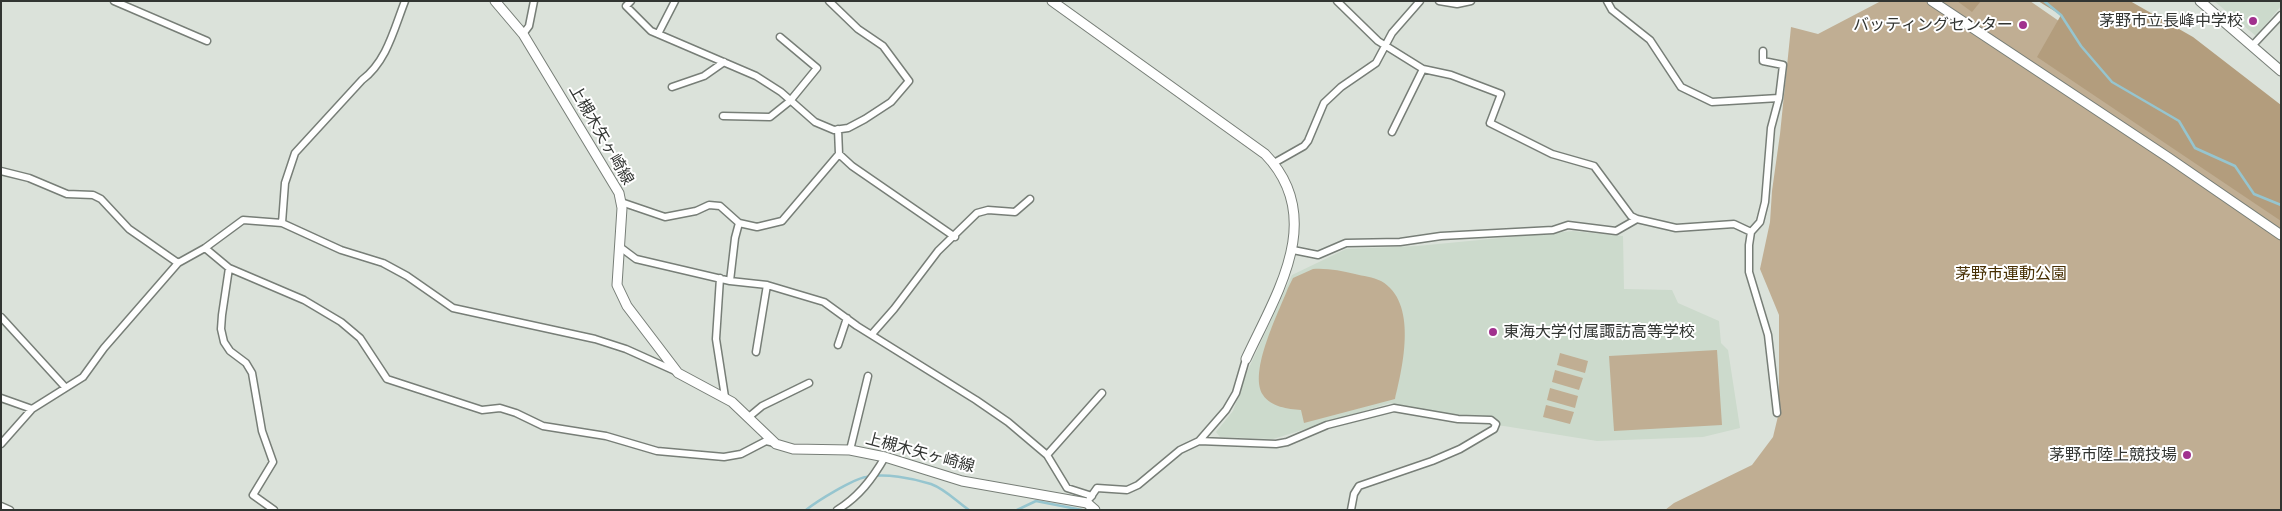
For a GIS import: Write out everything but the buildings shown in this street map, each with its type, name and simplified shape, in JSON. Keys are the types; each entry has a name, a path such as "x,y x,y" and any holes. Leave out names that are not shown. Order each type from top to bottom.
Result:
{"street":[{"path":"114,1 207,41"},
{"path":"282,223 285,183 294,153 362,80 374,71 382,60 405,1"},
{"name":"上槻木矢ヶ崎線","path":"495,1 523,34 603,163 619,193 621,202 617,285 628,306 678,373 725,397 750,416 776,444 793,449 850,450 885,457 962,481 1089,500"},
{"path":"523,34 529,26 534,1"},
{"path":"658,34 675,1"},
{"path":"626,3 651,31 756,76 781,92 815,122 834,130 865,119 891,102 909,81 883,46 858,29 829,1"},
{"path":"1052,1 1250,143 1274,163 1287,185 1295,216 1293,250 1246,359 1236,393 1226,410 1199,441 1180,450 1138,486 1127,490 1097,488 1089,500"},
{"path":"1337,1 1363,29 1423,69 1451,75 1501,94 1490,123 1552,154 1594,166 1631,216 1676,228 1734,224 1751,232"},
{"path":"1274,163 1304,146 1308,141 1324,103 1341,87 1370,69 1376,63 1392,33 1420,1"},
{"path":"1439,1 1456,4 1471,1"},
{"path":"1607,1 1612,10 1650,40 1681,87 1712,102 1778,98"},
{"path":"1932,1 2169,158 2281,235"},
{"path":"2200,1 2281,71"},
{"path":"2252,46 2281,15"},
{"path":"723,116 770,116 790,101 816,68 780,37"},
{"path":"1764,51 1763,61 1783,65 1771,128 1765,202 1760,222 1751,232 1749,272 1768,335 1777,413"},
{"path":"672,87 704,76 724,62"},
{"path":"1392,132 1423,69"},
{"path":"621,202 665,217 696,211 709,205 720,206 739,223 757,227 782,221 839,154 838,129"},
{"path":"839,154 852,166 955,237"},
{"path":"1,171 29,178 67,194 93,195 101,198 129,229 178,263"},
{"path":"872,334 894,309 938,251 955,237 977,213 988,210 1015,212 1030,199"},
{"path":"1293,250 1318,254 1346,243 1400,242 1441,236 1553,230 1568,226 1616,231 1637,219"},
{"path":"1,444 32,409 83,377 104,348 178,263 205,248 243,220 282,223 341,250 383,263 406,276 453,308 595,339 626,348 678,373"},
{"path":"730,281 735,238 739,223"},
{"path":"205,248 229,268 304,300 341,322 360,338 387,379 482,410 500,408 516,413 543,426 606,436 657,451 724,457 741,454 766,441 776,444"},
{"path":"620,248 636,259 730,281 767,285 824,302 1008,422 1047,455 1063,484 1089,500 1095,510"},
{"path":"229,268 221,329 227,347 246,363 253,376 262,431 273,462 253,495 274,510"},
{"path":"720,278 716,339 725,397"},
{"path":"756,352 767,285"},
{"path":"1,317 64,388"},
{"path":"838,346 847,318"},
{"path":"850,450 868,376"},
{"path":"750,416 762,406 809,382"},
{"path":"1047,455 1102,393"},
{"path":"1,398 32,409"},
{"path":"1199,441 1276,444 1287,442 1327,425 1394,408 1458,419 1491,420 1496,424 1494,430 1460,449 1432,461 1359,486 1354,494 1351,510"},
{"path":"837,510 848,503 867,484 885,457"},
{"path":"1,506 10,510"}],"shaded area":[{"path":"1957,1 1981,1 1972,12"},
{"path":"2038,1 2130,1 2193,37 2281,105 2281,221 2037,57 2061,15"},
{"name":"茅野市立長峰中学校","path":"2214,1 2281,1 2281,6 2256,36"},
{"name":"東海大学付属諏訪高等学校","path":"1573,231 1623,236 1624,289 1672,290 1678,303 1719,321 1721,343 1728,350 1740,428 1703,437 1597,441 1504,426 1448,421 1390,403 1273,439 1220,437 1216,432 1233,411 1247,372 1292,275 1346,249 1417,246"}],"green space":[{"name":"茅野市運動公園","path":"1881,1 2030,1 2281,175 2281,510 1665,510 1674,503 1752,465 1773,437 1779,412 1779,315 1760,269 1770,222 1791,27 1818,34"},
{"path":"1313,269 1340,271 1381,281 1393,291 1400,304 1404,319 1405,336 1404,353 1395,399 1304,423 1301,410 1280,407 1266,399 1259,385 1259,372 1266,342 1293,278"},
{"path":"1717,350 1722,425 1614,431 1609,356"},
{"path":"1560,353 1588,361 1585,373 1557,365"},
{"path":"1555,370 1583,378 1579,390 1552,382"},
{"path":"1550,388 1578,396 1575,408 1547,400"},
{"path":"1546,405 1574,412 1570,424 1543,417"}],"waterway":[{"path":"2044,1 2061,15 2081,46 2112,82 2179,121 2195,148 2235,166 2254,194 2281,205"},
{"path":"806,510 844,486 873,476 907,478 931,484 946,492 969,510"},
{"path":"1017,510 1036,501 1082,510"}],"place":[{"name":"茅野市立長峰中学校","path":"2253,21"},
{"name":"バッティングセンター","path":"2023,25"},
{"name":"東海大学付属諏訪高等学校","path":"1493,332"},
{"name":"茅野市陸上競技場","path":"2187,455"}]}
